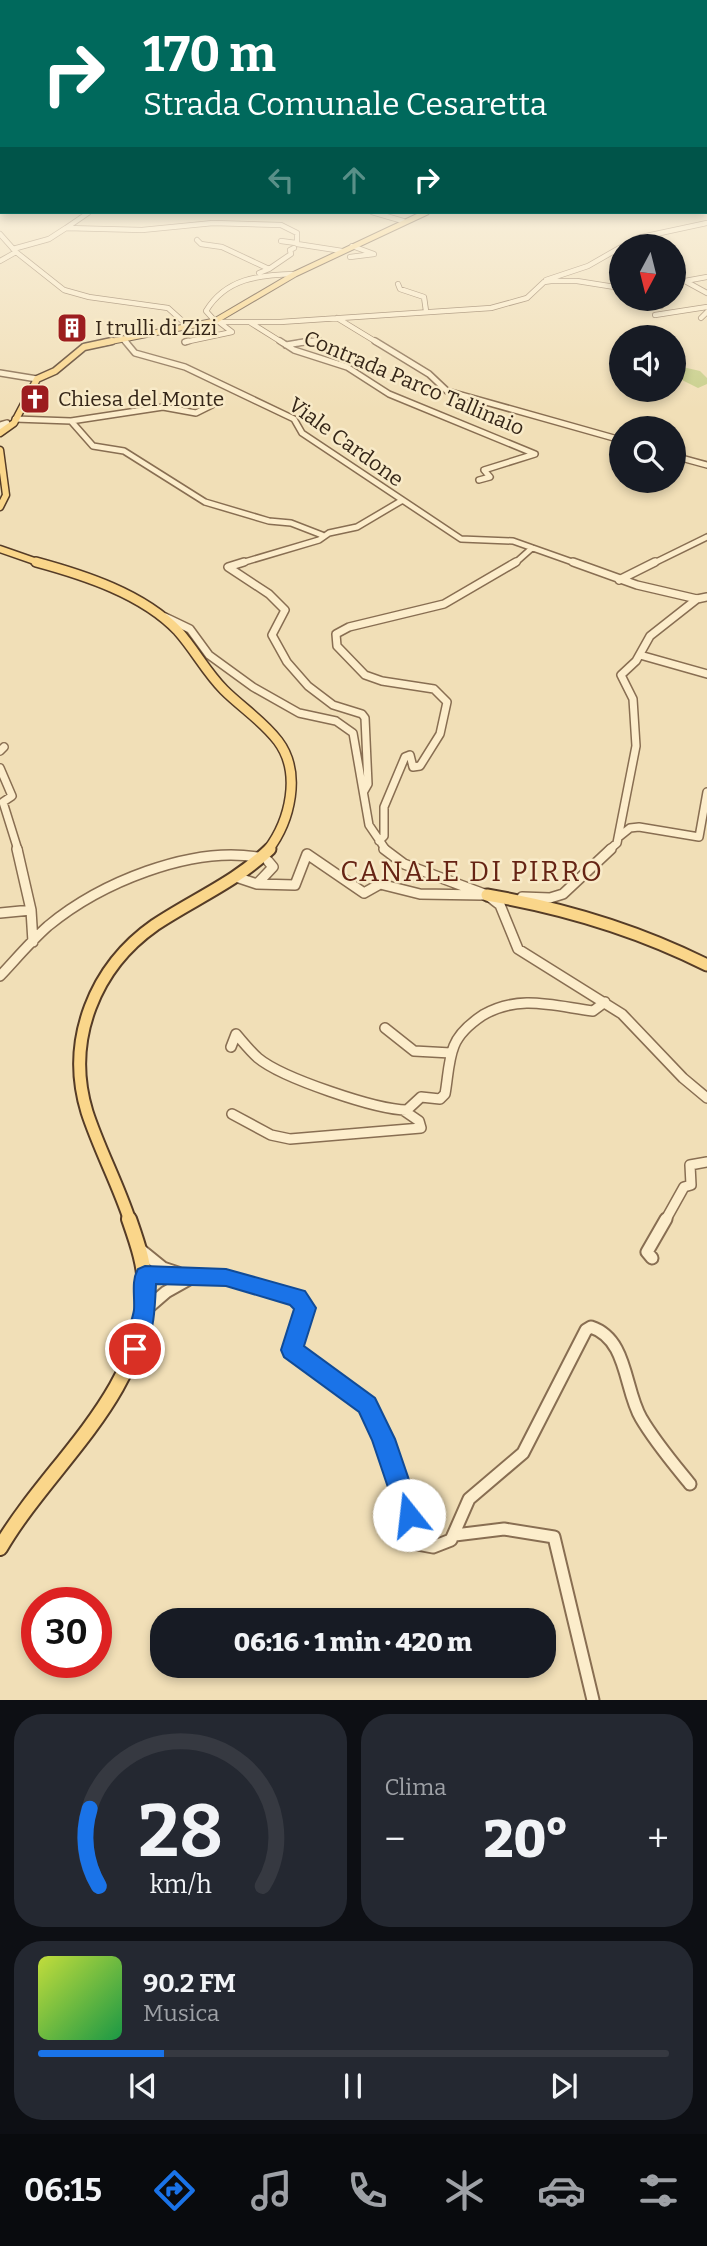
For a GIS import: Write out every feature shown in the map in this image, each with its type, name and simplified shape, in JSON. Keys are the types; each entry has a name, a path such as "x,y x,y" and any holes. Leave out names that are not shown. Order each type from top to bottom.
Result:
{"main road":[{"path":"0,427 15,419 37,379 61,367 85,347 215,321 295,274 341,251"},
{"path":"0,450 6,489 0,507"},
{"path":"0,549 82,576 183,630 212,678 276,739 288,762 291,788 283,833 264,858 172,913 131,944 96,990 87,1010 79,1058 85,1108 141,1251 145,1275 145,1311 135,1349 118,1385 42,1484 0,1548"},
{"path":"82,576 183,630"},
{"path":"487,895 561,909 634,933 707,965"}],"street":[{"path":"0,261 14,251"},
{"path":"14,251 45,276 75,294 168,308 176,312 188,326"},
{"path":"231,251 269,269"},
{"path":"185,342 232,332 215,321 206,311 214,296 269,269 288,251"},
{"path":"350,257 374,254 367,251"},
{"path":"215,321 337,318 499,306 527,298 544,282 561,272 589,266 614,251"},
{"path":"257,275 295,274"},
{"path":"686,281 707,277"},
{"path":"544,282 578,281 609,286"},
{"path":"686,282 707,293"},
{"path":"398,284 400,289 424,297 426,311"},
{"path":"686,309 704,313"},
{"path":"686,309 704,313"},
{"path":"656,315 671,312"},
{"path":"337,318 429,374 447,390 609,437"},
{"name":"Contrada Parco Tallinaio","path":"247,322 286,345 347,367 389,394 535,454 484,470 490,477 479,480"},
{"name":"Viale Cardone","path":"123,339 135,354 185,368 294,419 302,433 461,539 491,538 532,548 619,580 697,599"},
{"name":"Contrada Parco Tallinaio","path":"286,345 320,340"},
{"path":"0,373 37,379"},
{"path":"0,427 15,419 71,421 163,407 196,413 212,405"},
{"path":"71,421 93,446 124,451 205,502 269,521 291,523 322,535"},
{"path":"686,460 707,466"},
{"path":"363,792 368,784 365,718 362,714 332,706 315,694 280,651 272,635 285,610 269,594 229,569 229,565 307,543 322,535 357,527 401,501"},
{"path":"619,580 707,537"},
{"path":"379,841 384,836 384,807 405,757 410,755 413,767 419,766 440,734 447,702 434,689 424,685 390,683 365,675 337,646 336,634 343,628 444,604 510,568 532,548"},
{"path":"620,836 636,746 633,699 621,675 640,655 650,636 697,599 707,597"},
{"path":"183,630 209,655 253,687 299,713 347,726 353,733 369,825 392,858 487,895 500,905 511,938 518,949 544,968 605,1002 636,1025 683,1078 707,1098"},
{"path":"640,655 707,674"},
{"path":"0,768 12,796 3,802 15,836 31,911 33,942"},
{"path":"511,899 550,898 563,894 605,857 620,836 630,828 639,827 699,837 707,792"},
{"path":"0,976 33,942 71,910 169,864 217,853 257,857"},
{"path":"236,877 257,884 295,885 307,854 364,893 380,884 402,894 487,895"},
{"path":"257,884 272,867 268,861"},
{"path":"0,913 31,911"},
{"path":"403,1110 421,1097 440,1099 445,1094 451,1053 465,1029 504,1003 554,1002 593,1012 605,1002"},
{"path":"385,1028 411,1051 423,1056 451,1053"},
{"path":"231,1047 236,1034 259,1059 289,1076 389,1110 403,1110 419,1121 421,1128 290,1139 271,1135 232,1114"},
{"path":"652,1258 647,1252 684,1188 691,1185 690,1165 707,1162"},
{"path":"141,1251 163,1268 191,1278"},
{"path":"145,1275 226,1278 298,1298 303,1302 305,1308 292,1350 367,1405 375,1416 401,1485 411,1537 417,1544 429,1548 445,1544 455,1535 466,1503 509,1469 523,1453 586,1330 591,1327 606,1333 622,1359 635,1408 690,1484"},
{"path":"145,1311 166,1292 191,1278"},
{"path":"455,1535 496,1528 523,1529 554,1536 593,1700"}],"green space":[{"path":"686,368 700,371 707,378 707,384 698,388 686,382"}],"place":[{"name":"I trulli di Zizi","path":"72,328"},
{"name":"Chiesa del Monte","path":"35,399"}],"district":[{"name":"CANALE DI PIRRO","path":"472,871"}],"route":[{"path":"135,1349 145,1311 145,1275 226,1278 298,1298 305,1308 292,1350 367,1405 375,1416 401,1485 409,1515"}]}
